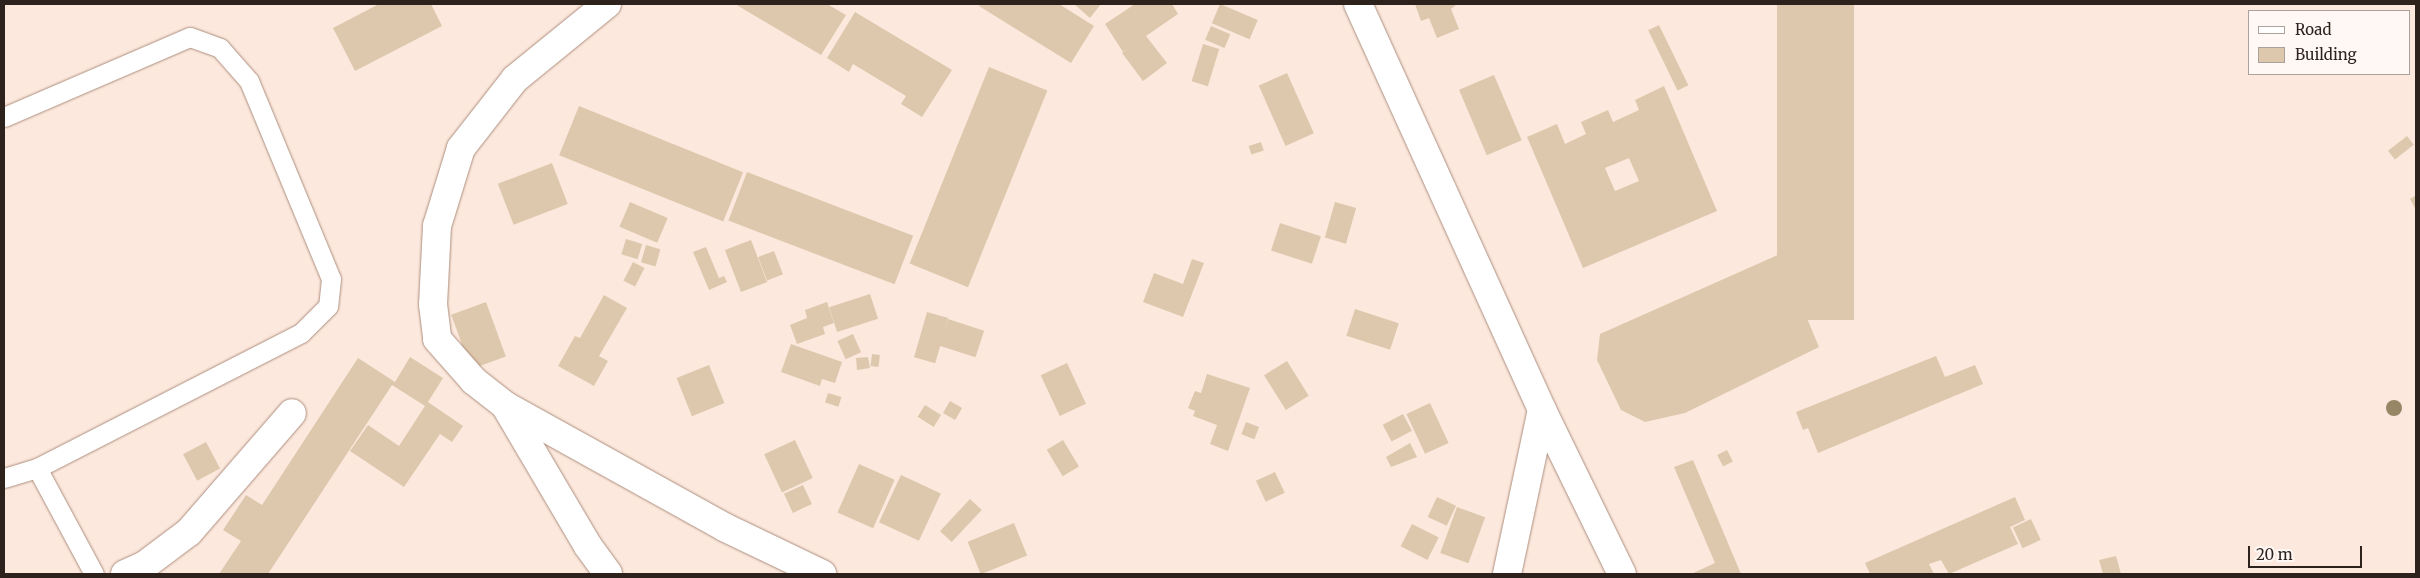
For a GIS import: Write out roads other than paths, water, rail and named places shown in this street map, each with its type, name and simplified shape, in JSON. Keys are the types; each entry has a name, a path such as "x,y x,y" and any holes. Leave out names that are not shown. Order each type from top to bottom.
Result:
{"street":[{"path":"607,4 515,79 461,148 437,226 433,304 437,339 474,381 506,406 724,527 822,574"},
{"path":"1358,4 1542,410 1622,574"},
{"path":"506,406 588,546 608,574"},
{"path":"1507,574 1542,410"},
{"path":"125,574 145,565 189,532 292,413"}],"lane":[{"path":"4,117 190,37 220,48 249,80 330,278 328,306 301,333 37,468 4,478"},
{"path":"37,468 94,574"}]}
